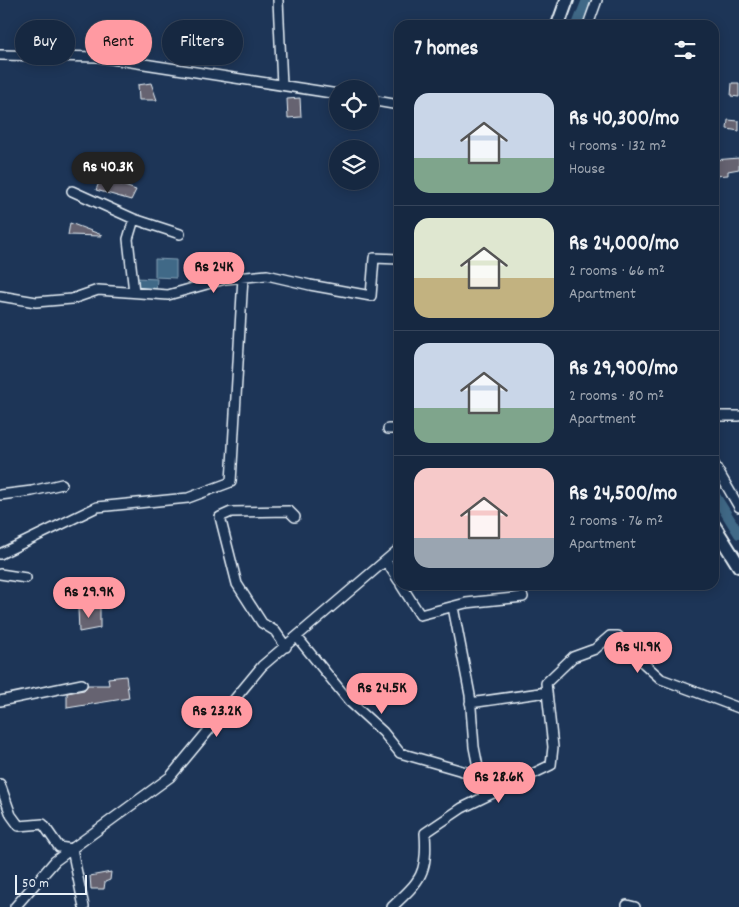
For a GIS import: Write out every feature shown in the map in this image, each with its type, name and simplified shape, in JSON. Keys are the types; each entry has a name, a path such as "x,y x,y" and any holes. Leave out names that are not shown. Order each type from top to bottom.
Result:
{"main road":[{"path":"560,20 567,0"},
{"path":"719,534 739,566"}],"street":[{"path":"278,0 282,85"},
{"path":"590,20 597,0"},
{"path":"0,55 99,57 329,93"},
{"path":"379,101 394,103"},
{"path":"72,191 134,219 180,234"},
{"path":"134,219 128,239 134,292"},
{"path":"0,296 36,302 72,299 98,290 168,295 225,279 267,275 371,296 374,258 394,259"},
{"path":"0,554 97,508 188,498 231,482 244,277"},
{"path":"719,416 739,416"},
{"path":"388,429 394,429"},
{"path":"719,473 739,507"},
{"path":"0,495 32,491 62,484"},
{"path":"286,647 274,631 262,623 237,584 220,517 231,512 289,511 295,517"},
{"path":"15,907 55,861 170,777 262,666 394,554"},
{"path":"386,561 394,573"},
{"path":"0,574 26,578"},
{"path":"404,590 420,615 453,607 523,597"},
{"path":"453,607 470,703 474,747 481,774 484,797"},
{"path":"392,907 422,876 427,854 425,833 462,808 551,765 553,747 546,683 573,657 595,649 610,636 618,636 630,651 661,680 739,708"},
{"path":"297,637 349,701 383,732 400,753 473,774 481,774"},
{"path":"0,701 82,684"},
{"path":"470,703 547,692"},
{"path":"0,784 11,815 19,826 43,824 59,847 72,849"},
{"path":"72,849 84,907"}],"water":[{"path":"155,259 176,260 176,278 155,277"},
{"path":"136,278 157,279 156,292 136,291"}],"building":[{"path":"151,83 157,100 139,100 138,85"},
{"path":"732,83 739,83 739,97 731,96"},
{"path":"300,98 301,117 288,118 287,99"},
{"path":"728,120 739,121 739,131 727,129"},
{"path":"739,158 739,169 728,171 728,175 719,176 719,160"},
{"path":"102,175 117,180 116,183 136,190 131,200 96,190"},
{"path":"70,223 102,235 68,235"},
{"path":"100,608 100,628 79,632 78,609"},
{"path":"126,676 129,698 67,708 67,693 84,690 88,685 109,685 108,678"},
{"path":"111,872 110,880 105,882 104,889 91,889 90,876"}],"waterway":[{"path":"579,20 587,0"},
{"path":"719,502 739,534"}]}
